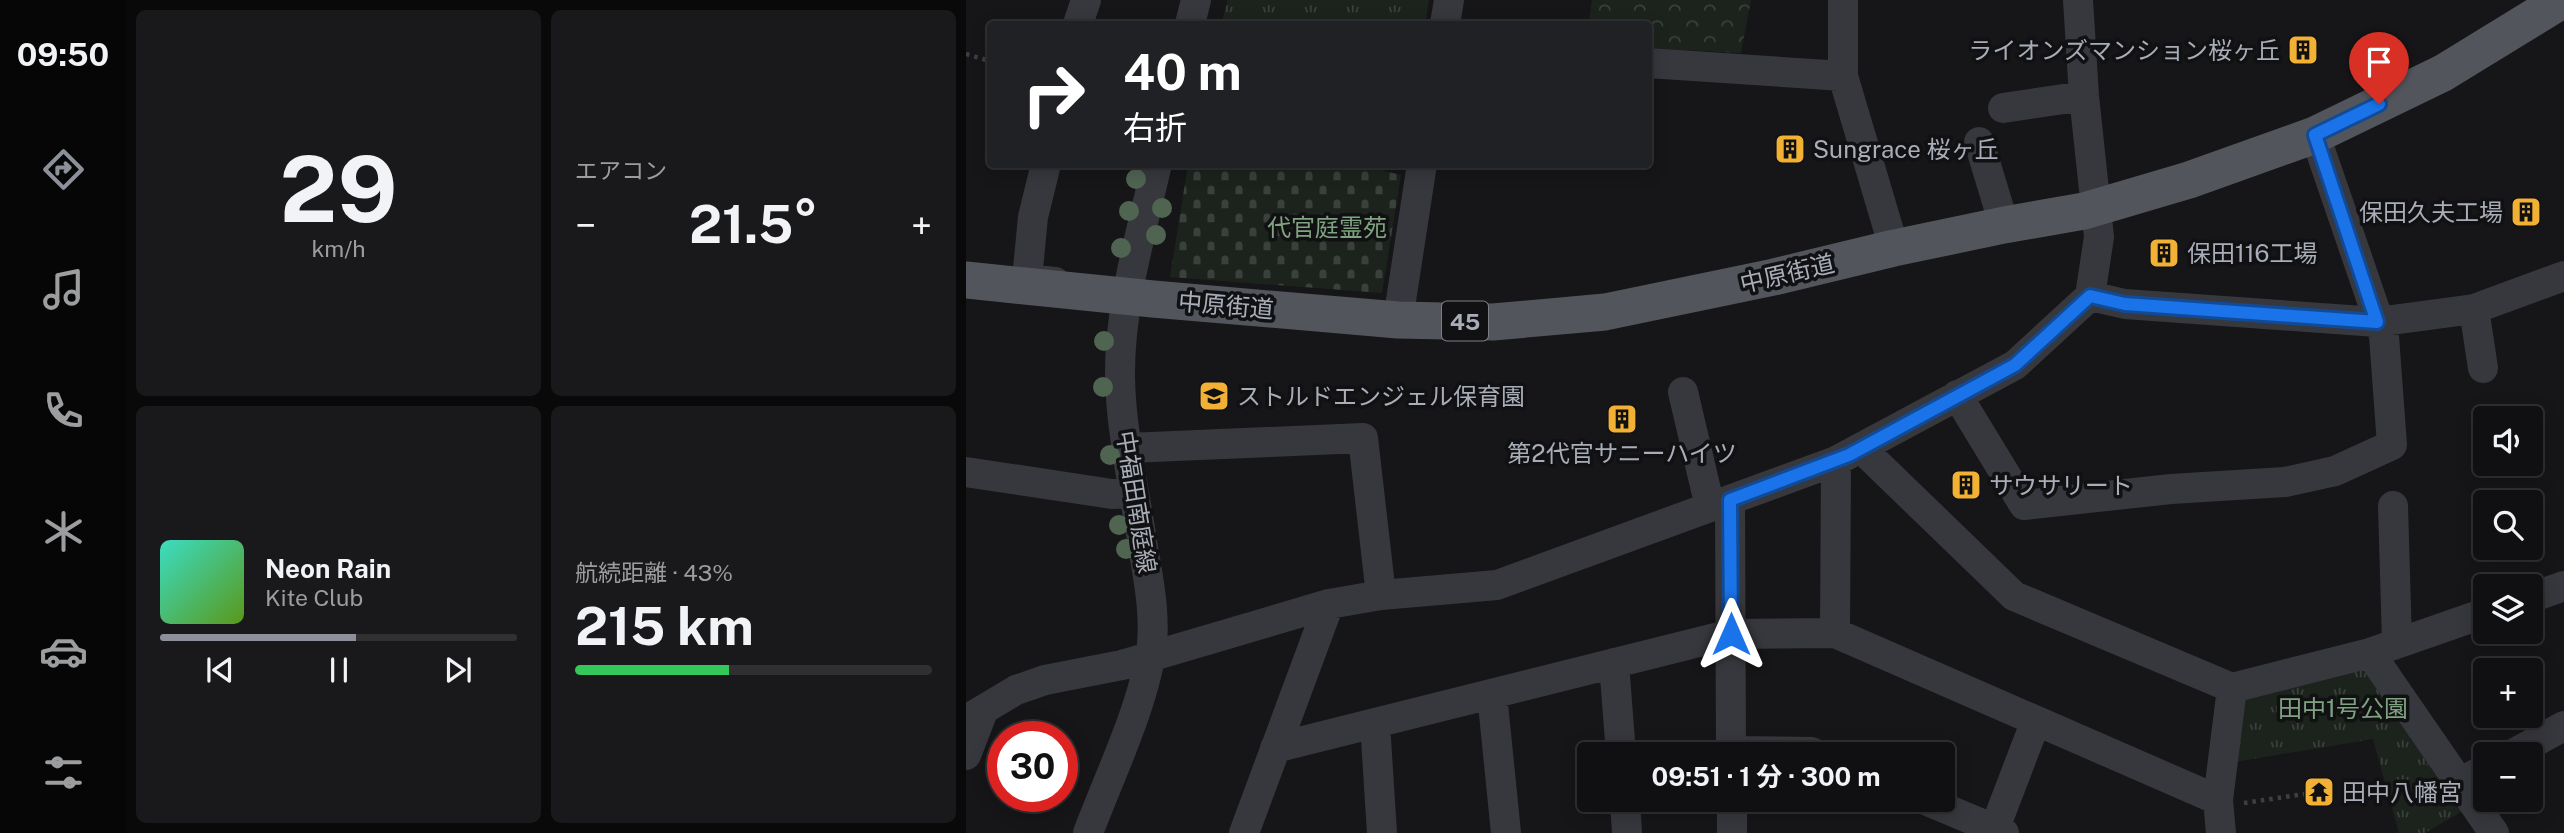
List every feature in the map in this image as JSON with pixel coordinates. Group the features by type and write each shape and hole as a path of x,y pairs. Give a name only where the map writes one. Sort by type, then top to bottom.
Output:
{"main road":[{"name":"中原街道","path":"966,280 1025,283 1398,320 1493,322 1605,312 1774,277 1894,248 2084,211 2124,200 2315,135 2443,73 2562,0"}],"street":[{"path":"1079,21 1086,0"},
{"path":"1191,21 1196,0"},
{"path":"1446,21 1449,0"},
{"path":"1843,0 1843,76 1894,248"},
{"path":"966,755 974,716 1016,690 1045,680 1150,657 1329,604 1381,595 1497,584 1849,455 2015,365 2090,296 2099,237 2084,96 2078,0"},
{"path":"1652,63 1843,76"},
{"path":"2003,108 2084,96"},
{"path":"1957,395 2024,505 2171,489 2286,482 2335,471 2392,445 2384,336 2315,135"},
{"path":"1979,142 2004,225"},
{"path":"1025,283 1033,217 1045,168"},
{"name":"中福田南庭線","path":"1088,833 1137,704 1150,657 1152,630 1149,578 1120,380 1122,336 1140,294 1156,168"},
{"path":"1398,320 1421,168"},
{"path":"2090,296 2125,304 2377,322 2474,309 2564,275"},
{"path":"2474,309 2483,368"},
{"path":"1683,391 1720,504 1731,634 1731,742"},
{"path":"1128,447 1144,449 1363,438 1381,595"},
{"path":"1835,634 1849,455"},
{"path":"1849,455 2014,596 2232,688 2383,648 2473,617"},
{"path":"966,472 1112,494 1135,494"},
{"path":"2393,506 2383,648 2472,776 2494,833"},
{"path":"2543,593 2564,586"},
{"path":"1244,833 1329,604"},
{"path":"1275,748 1731,634 1835,634 2035,723 2219,813 2232,688"},
{"path":"1614,663 1620,742"},
{"path":"1492,694 1506,833"},
{"path":"1375,723 1382,833"},
{"path":"1952,812 1997,832 2035,723"},
{"path":"2535,742 2564,726"},
{"path":"1626,812 1628,833"},
{"path":"1731,812 1732,833"}],"path":[{"path":"966,54 987,60"},
{"path":"2219,813 2312,793"}],"green space":[{"path":"1228,0 1429,0 1426,21 1222,21"},
{"path":"1592,0 1751,0 1741,53 1652,48 1652,21 1589,21"},
{"name":"代官庭霊苑","path":"1188,168 1372,168 1401,175 1382,293 1170,277"},
{"name":"田中1号公園","path":"2361,666 2461,812 2425,833 2399,833 2373,739 2234,762 2242,696"}],"place":[{"name":"ライオンズマンション桜ヶ丘","path":"2303,50"},
{"name":"Sungrace 桜ヶ丘","path":"1790,149"},
{"name":"保田久夫工場","path":"2526,212"},
{"name":"保田116工場","path":"2164,253"},
{"name":"ストルドエンジェル保育園","path":"1214,396"},
{"name":"第2代官サニーハイツ","path":"1622,419"},
{"name":"サウサリート","path":"1966,485"},
{"name":"田中八幡宮","path":"2319,792"}],"route":[{"path":"1731,634 1730,500 1849,455 2015,365 2090,296 2125,304 2377,322 2315,135 2379,104"}]}
